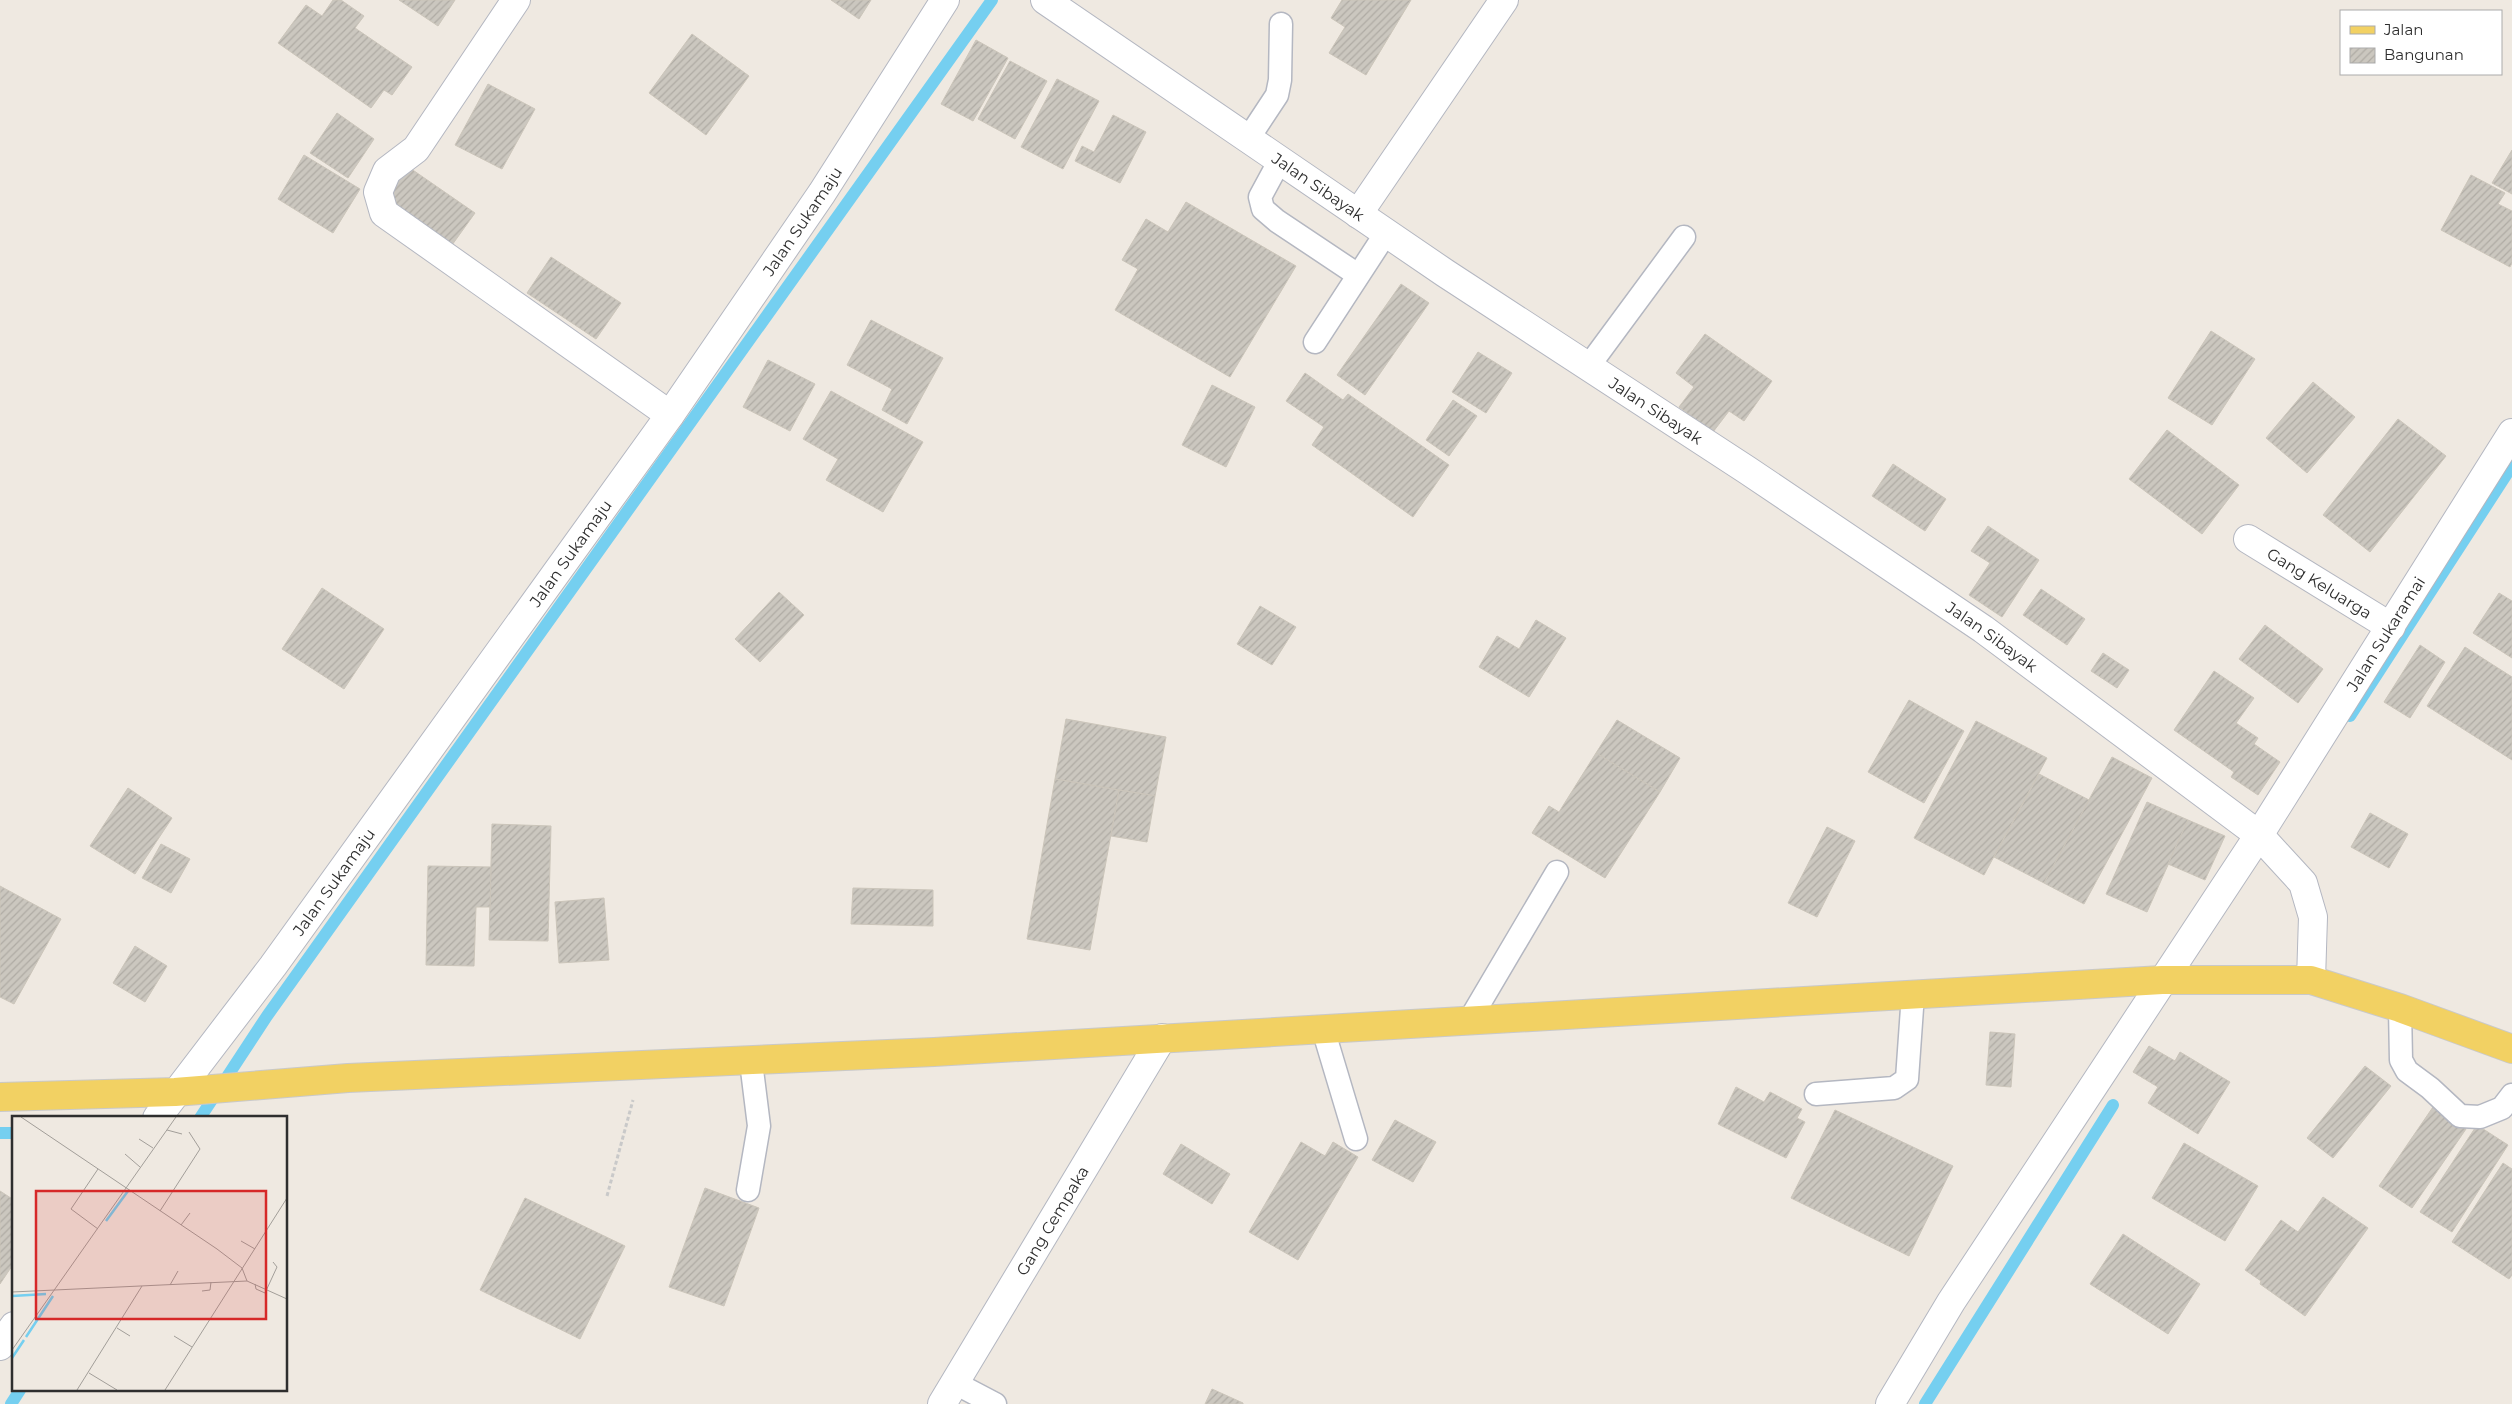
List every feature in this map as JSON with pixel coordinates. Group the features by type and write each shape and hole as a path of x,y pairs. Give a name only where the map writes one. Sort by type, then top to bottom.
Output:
{"main road":[{"path":"0,1097 183,1092 348,1078 643,1064 752,1062 2162,980 2311,980 2400,1008 2512,1049"}],"street":[{"path":"516,0 416,149 387,171 378,192 384,213 670,415"},
{"name":"Jalan Sukamaju","path":"159,1116 183,1092 670,415 822,193 945,0"},
{"name":"Jalan Sibayak","path":"1045,0 1386,233 1748,470 1983,630 2259,835 2302,883 2313,917 2311,980"},
{"path":"1358,214 1504,0"},
{"name":"Jalan Sukaramai","path":"2259,835 2512,433"},
{"name":"Gang Keluarga","path":"2248,539 2391,627"},
{"path":"1890,1404 1951,1302 2259,835"},
{"name":"Gang Cempaka","path":"949,1394 1162,1038"},
{"path":"0,1346 12,1329"}],"lane":[{"path":"1248,139 1277,95 1280,80 1281,24"},
{"path":"1280,160 1260,197 1263,209 1277,221 1358,275"},
{"path":"1314,342 1386,233"},
{"path":"1588,367 1684,237"},
{"path":"1469,1021 1557,872"},
{"path":"1816,1094 1894,1088 1906,1079 1913,994"},
{"path":"2400,1008 2401,1060 2406,1071 2430,1088 2460,1116 2480,1117 2502,1108 2512,1095"},
{"path":"1323,1029 1356,1139"},
{"path":"748,1190 759,1126 752,1062"},
{"path":"949,1394 995,1404"}],"path":[{"path":"607,1196 643,1064"}],"building":[{"path":"333,0 341,0 364,16 355,28 412,67 392,95 384,90 371,108 278,43 306,5 322,16"},
{"path":"399,0 455,0 438,26"},
{"path":"831,0 871,0 859,19"},
{"path":"1342,0 1411,0 1366,75 1329,53 1345,27 1331,18"},
{"path":"692,34 749,76 706,135 649,93"},
{"path":"976,40 1008,58 973,121 941,104"},
{"path":"1010,61 1047,81 1015,139 978,119"},
{"path":"1057,79 1099,101 1063,169 1021,147"},
{"path":"488,84 535,109 502,169 455,145"},
{"path":"337,113 374,139 348,178 310,153"},
{"path":"1113,115 1146,132 1120,183 1075,161 1082,146 1094,152"},
{"path":"2512,150 2512,194 2492,183"},
{"path":"304,155 360,189 333,233 278,199"},
{"path":"407,166 475,213 452,245 384,199"},
{"path":"2471,175 2505,193 2498,204 2512,211 2512,263 2510,267 2441,230"},
{"path":"1186,202 1296,266 1230,377 1115,310 1138,269 1122,260 1146,219 1168,232"},
{"path":"551,257 621,303 596,339 527,293"},
{"path":"1401,284 1429,303 1365,395 1337,375"},
{"path":"871,320 943,358 907,424 882,410 892,389 847,365"},
{"path":"2211,331 2255,359 2212,425 2168,398"},
{"path":"1705,334 1772,381 1744,421 1729,411 1713,432 1679,407 1694,387 1676,373"},
{"path":"1478,352 1512,373 1486,413 1452,392"},
{"path":"768,360 815,384 790,431 743,407"},
{"path":"1305,373 1343,400 1348,394 1449,465 1413,517 1312,445 1324,427 1286,401"},
{"path":"2313,382 2355,417 2307,473 2266,438"},
{"path":"1212,385 1255,407 1226,467 1182,445"},
{"path":"831,391 923,442 883,512 826,480 838,459 803,439"},
{"path":"1453,400 1477,416 1449,456 1426,440"},
{"path":"2398,419 2446,456 2370,552 2323,515"},
{"path":"2167,430 2239,485 2202,534 2129,479"},
{"path":"1893,464 1946,499 1925,531 1872,496"},
{"path":"1988,526 2039,560 2002,617 1969,595 1990,563 1971,551"},
{"path":"322,588 384,629 344,689 282,649"},
{"path":"2041,589 2085,619 2067,645 2023,615"},
{"path":"779,592 804,615 760,662 735,639"},
{"path":"2499,593 2512,601 2512,658 2473,633"},
{"path":"1260,606 1296,627 1272,665 1237,644"},
{"path":"1536,620 1566,638 1529,697 1479,667 1497,636 1519,649"},
{"path":"2265,625 2323,669 2298,703 2239,659"},
{"path":"2420,645 2445,662 2410,718 2384,702"},
{"path":"2465,647 2512,677 2512,760 2427,706"},
{"path":"2103,653 2129,670 2117,688 2091,671"},
{"path":"2214,671 2254,698 2236,723 2258,738 2254,744 2280,762 2258,795 2231,777 2234,772 2174,730"},
{"path":"1909,700 1964,731 1924,803 1868,772"},
{"path":"1066,719 1166,737 1155,796 1055,779"},
{"path":"1617,720 1680,758 1660,792 1596,753"},
{"path":"1976,721 2047,758 1984,875 1914,838"},
{"path":"1596,753 1660,792 1605,878 1532,833 1549,806 1559,812"},
{"path":"2112,757 2152,778 2084,904 2044,883"},
{"path":"2039,774 2089,800 2044,883 1994,857"},
{"path":"1055,779 1119,790 1090,950 1027,939"},
{"path":"128,788 172,818 135,874 90,846"},
{"path":"1119,790 1155,796 1147,842 1111,836"},
{"path":"2147,802 2188,820 2147,912 2106,894"},
{"path":"2370,813 2408,834 2389,868 2351,847"},
{"path":"2188,820 2225,836 2205,880 2168,864"},
{"path":"492,824 551,826 548,941 489,940"},
{"path":"1827,827 1855,841 1817,917 1788,903"},
{"path":"161,844 190,859 171,893 142,878"},
{"path":"428,866 491,867 490,907 476,907 474,966 426,965"},
{"path":"0,886 61,919 14,1004 0,997"},
{"path":"853,888 933,890 933,926 851,924"},
{"path":"604,898 609,960 559,963 555,902"},
{"path":"135,946 167,966 145,1002 113,983"},
{"path":"1990,1032 2015,1034 2011,1087 1986,1085"},
{"path":"2149,1046 2175,1061 2180,1052 2230,1082 2198,1134 2148,1103 2158,1087 2133,1072"},
{"path":"2365,1066 2391,1086 2333,1158 2307,1138"},
{"path":"1736,1087 1764,1102 1770,1092 1802,1109 1797,1118 1805,1122 1786,1158 1718,1124"},
{"path":"2433,1107 2466,1129 2412,1208 2379,1186"},
{"path":"1835,1110 1953,1166 1909,1256 1791,1198"},
{"path":"1395,1120 1436,1142 1413,1182 1372,1160"},
{"path":"2477,1125 2508,1145 2452,1232 2420,1212"},
{"path":"1301,1142 1325,1156 1333,1142 1358,1157 1298,1260 1249,1232"},
{"path":"2184,1143 2258,1186 2225,1241 2152,1198"},
{"path":"1181,1144 1230,1174 1212,1204 1163,1174"},
{"path":"2503,1163 2512,1169 2512,1275 2509,1279 2452,1242"},
{"path":"705,1188 759,1208 724,1306 669,1287"},
{"path":"0,1191 12,1199 12,1266 0,1284"},
{"path":"2323,1197 2368,1228 2305,1316 2260,1284 2261,1281 2245,1270 2281,1220 2298,1232"},
{"path":"525,1198 625,1246 580,1339 480,1290"},
{"path":"2123,1234 2200,1284 2168,1334 2090,1284"},
{"path":"1212,1389 1243,1403 1243,1404 1205,1404"}],"waterway":[{"path":"201,1116 267,1016 992,0"},
{"path":"2350,716 2512,466"},
{"path":"1925,1404 2113,1105"},
{"path":"0,1133 12,1133"},
{"path":"11,1404 19,1392"}]}
